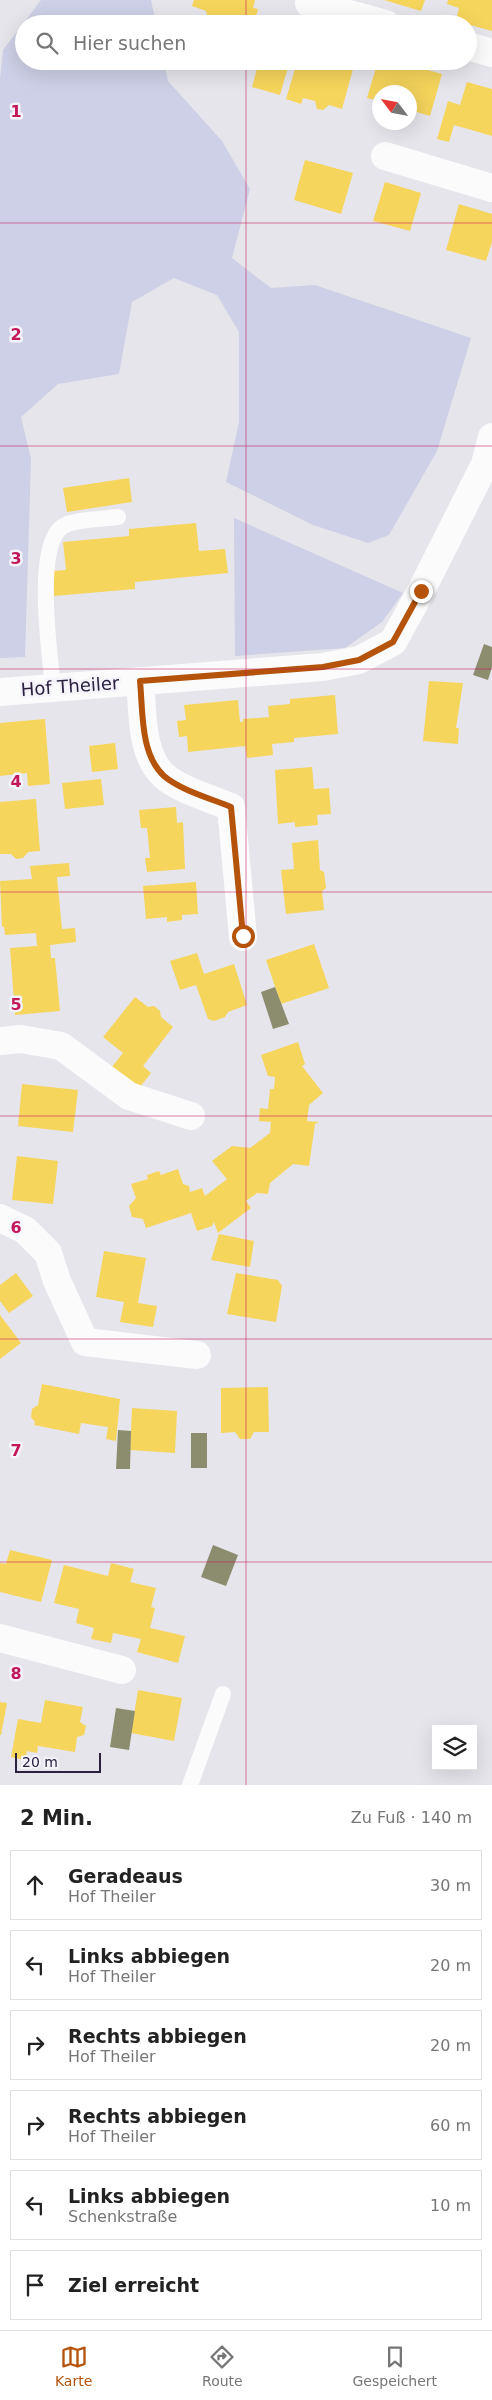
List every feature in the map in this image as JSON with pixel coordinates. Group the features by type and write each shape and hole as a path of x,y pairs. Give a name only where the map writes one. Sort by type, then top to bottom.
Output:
{"street":[{"path":"309,3 353,15"},
{"path":"477,49 492,53"},
{"path":"385,156 492,188"},
{"name":"Hof Theiler","path":"0,692 323,667 359,660 393,642 485,464 492,437"},
{"name":"Hof Theiler","path":"140,681 147,749 164,776 179,785 231,807 243,936"},
{"path":"0,1041 21,1039 61,1046 129,1096 191,1116"},
{"path":"0,1218 25,1230 48,1253 57,1281 85,1342 197,1355"},
{"path":"0,1638 122,1670"}],"lane":[{"path":"53,688 46,585 46,559 50,547 55,534 67,524 118,517"},
{"path":"190,1785 223,1694"}],"shaded area":[{"path":"41,0 151,0 154,15 30,15"},
{"path":"15,34 15,70 166,70 168,81 222,141 250,189 232,258 271,288 315,285 471,338 437,451 389,535 368,543 313,525 226,482 239,422 239,332 217,295 174,278 132,302 119,374 58,384 21,417 31,459 25,657 0,658 0,79 3,50"},
{"path":"234,518 403,593 382,622 345,648 235,656"}],"building: Wohnen":[{"path":"194,0 255,0 253,8 258,9 256,15 207,15 206,11 192,6"},
{"path":"384,0 425,0 421,11"},
{"path":"448,0 492,0 492,31 477,27 477,15 457,15 459,8 447,4"},
{"path":"257,70 287,70 280,95 252,87"},
{"path":"295,70 353,70 342,109 329,105 323,110 317,109 315,101 303,98 301,104 286,99"},
{"path":"375,70 428,70 442,74 430,116 417,112 417,85 372,85 372,99 367,98"},
{"path":"467,82 492,89 492,136 454,125 449,142 437,139 448,101 460,105"},
{"path":"305,160 353,173 341,214 294,200"},
{"path":"385,182 421,193 410,231 373,221"},
{"path":"459,204 492,214 492,242 486,261 446,250"},
{"path":"129,478 132,502 67,512 63,488"},
{"path":"196,523 199,551 225,549 228,573 135,582 135,589 54,596 52,571 66,570 63,542 129,536 129,529"},
{"path":"429,681 463,683 456,728 459,728 458,744 423,741"},
{"path":"335,695 338,734 294,738 294,742 272,744 273,755 247,758 245,746 188,752 187,736 179,737 177,721 186,720 184,705 238,700 240,722 243,722 243,719 269,717 268,706 290,704 290,699"},
{"path":"45,719 50,784 28,786 27,773 0,776 0,723"},
{"path":"115,743 118,769 92,772 89,746"},
{"path":"312,767 314,789 329,788 331,814 317,815 318,825 295,827 295,822 278,824 275,770"},
{"path":"101,779 104,805 65,809 62,783"},
{"path":"36,799 40,851 28,852 23,858 16,859 11,854 0,854 0,802"},
{"path":"176,807 177,823 183,822 185,869 147,872 145,858 150,858 147,828 141,828 139,810"},
{"path":"318,840 320,870 324,872 326,888 322,891 324,910 286,914 281,870 294,869 292,843"},
{"path":"69,863 70,876 57,877 62,929 75,928 76,942 50,945 51,958 55,958 60,1011 15,1015 10,948 37,946 36,933 5,935 4,927 2,927 0,881 32,879 30,866"},
{"path":"196,882 198,914 182,915 182,920 167,922 167,917 146,919 143,886"},
{"path":"314,944 329,988 281,1004 266,960"},
{"path":"197,953 204,974 234,964 247,1005 228,1012 225,1017 214,1021 208,1019 196,985 180,990 170,961"},
{"path":"135,997 148,1007 154,1006 160,1011 161,1017 173,1027 143,1066 151,1073 140,1087 111,1068 123,1053 103,1037"},
{"path":"298,1042 305,1064 302,1066 323,1093 309,1105 307,1121 319,1122 315,1124 309,1166 293,1164 270,1183 268,1194 257,1193 246,1201 251,1208 218,1233 214,1222 212,1226 197,1231 191,1213 146,1228 143,1219 132,1217 129,1206 136,1198 131,1184 148,1179 147,1175 159,1171 161,1175 178,1169 183,1184 189,1186 190,1192 202,1188 205,1196 227,1179 212,1161 232,1146 250,1148 270,1133 271,1122 259,1121 260,1108 268,1109 270,1089 274,1089 275,1077 268,1076 261,1055"},
{"path":"22,1084 78,1090 73,1132 18,1126"},
{"path":"17,1156 58,1161 53,1204 12,1200"},
{"path":"219,1234 254,1241 250,1267 211,1260"},
{"path":"104,1251 146,1258 138,1303 157,1306 153,1327 120,1322 124,1302 96,1297"},
{"path":"16,1273 33,1296 9,1313 0,1301 0,1285"},
{"path":"236,1273 278,1280 282,1286 276,1322 227,1314"},
{"path":"0,1315 21,1343 0,1359"},
{"path":"42,1384 120,1399 116,1441 106,1439 108,1427 81,1423 79,1434 34,1425 35,1422 31,1417 32,1409 38,1405"},
{"path":"268,1387 269,1432 254,1432 250,1439 240,1439 235,1432 221,1433 221,1388"},
{"path":"132,1408 177,1411 175,1453 130,1450"},
{"path":"10,1550 52,1560 41,1602 0,1592 0,1563 6,1564"},
{"path":"111,1563 134,1569 130,1582 156,1588 151,1607 155,1608 150,1628 185,1636 178,1663 137,1652 141,1639 113,1633 111,1643 91,1639 94,1628 76,1623 79,1609 54,1603 64,1565 108,1576"},
{"path":"138,1690 182,1698 174,1741 131,1733"},
{"path":"45,1700 83,1707 80,1722 86,1726 84,1735 77,1737 75,1752 38,1746 37,1753 27,1751 25,1760 11,1757 18,1719 41,1723"},
{"path":"0,1702 7,1703 1,1735 0,1735"}],"building: Industrie":[{"path":"484,644 492,647 492,667 488,680 473,675"},
{"path":"275,987 289,1024 273,1029 261,992"},
{"path":"118,1430 131,1431 130,1469 116,1469"},
{"path":"191,1433 207,1433 207,1468 191,1468"},
{"path":"213,1545 238,1555 226,1586 201,1577"},
{"path":"116,1708 135,1711 129,1750 110,1747"}],"route":[{"path":"243,936 231,807 179,785 164,776 147,749 140,681 323,667 359,660 393,642 421,591"}]}
